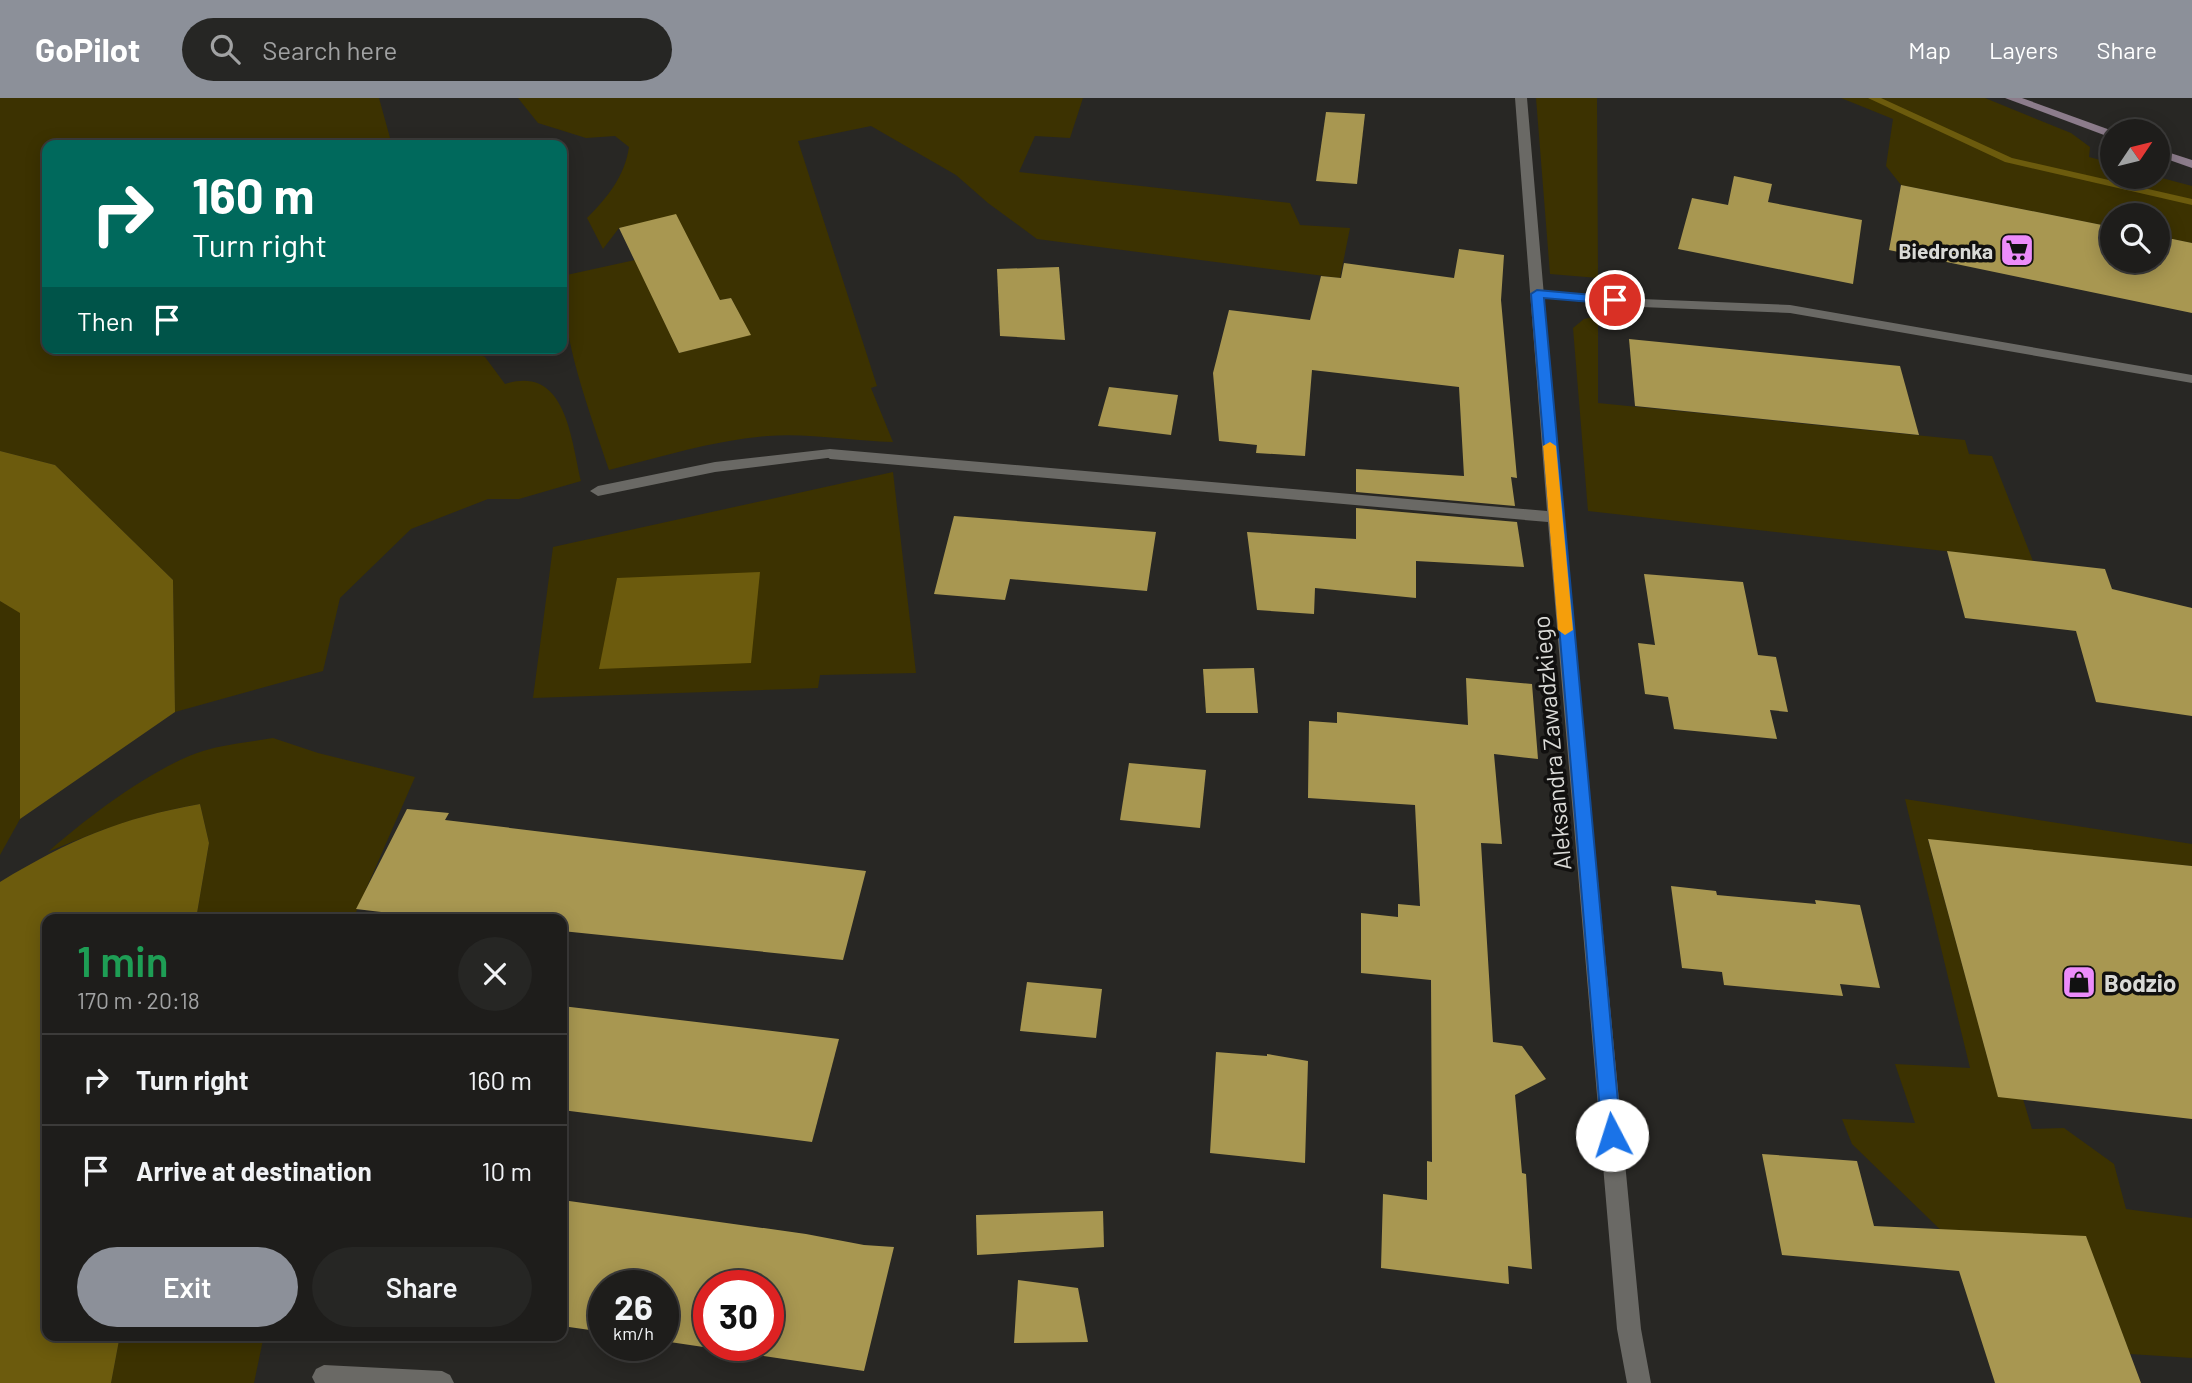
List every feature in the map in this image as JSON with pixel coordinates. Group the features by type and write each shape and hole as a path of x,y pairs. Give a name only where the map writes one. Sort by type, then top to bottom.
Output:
{"street":[{"name":"Aleksandra Zawadzkiego","path":"1521,98 1555,517 1629,1329 1639,1383"},
{"path":"2011,98 2100,131"},
{"path":"2170,156 2192,164"},
{"path":"1537,294 1641,303 1790,309 2192,379"},
{"path":"598,491 715,467 830,454 1555,517"},
{"path":"324,1377 442,1383"}],"shaded area":[{"path":"0,98 379,98 391,140 42,140 42,354 478,354 485,357 505,384 525,381 541,385 553,395 569,427 581,481 519,499 488,499 411,529 340,598 323,671 175,712 173,580 55,465 0,451"},
{"path":"518,98 1083,98 1070,138 1035,136 1019,172 1290,203 1300,225 1350,228 1340,278 1037,239 988,203 956,175 871,126 798,141 877,386 871,388 893,442 768,436 708,445 609,470 572,350 567,326 567,275 635,260 679,353 750,334 731,298 720,300 676,215 619,228 603,249 587,218 614,186 624,168 629,147 615,136 586,138 538,123"},
{"path":"1536,98 1597,98 1598,278 1550,274"},
{"path":"1841,98 1985,98 2071,133 2090,147 2089,157 2100,160 2100,189 2170,189 2170,180 2192,186 2192,243 2170,238 2170,203 2100,203 2100,225 1901,185 1886,166 1893,119"},
{"path":"1598,316 1598,403 1965,440 1969,454 1992,456 2033,561 1588,511 1573,328 1584,319"},
{"path":"0,451 55,465 173,580 175,712 20,819 20,613 0,601"},
{"path":"893,472 916,673 820,675 818,688 533,698 553,547"},
{"path":"760,572 751,663 599,669 617,578"},
{"path":"0,601 20,612 20,819 0,855"},
{"path":"273,738 318,753 415,777 355,914 197,914 209,843 200,804 122,823 48,852 101,809 164,768 203,751"},
{"path":"1905,799 2192,844 2192,866 1928,840 1998,1096 2023,1099 2032,1129 2064,1128 2114,1164 2126,1209 2192,1218 2192,1358 2130,1354 2086,1237 1953,1242 1852,1144 1842,1119 1915,1123 1895,1064 1970,1068"},
{"path":"200,804 209,843 197,914 42,914 42,1341 119,1341 111,1383 0,1383 0,882 49,854 96,832"},
{"path":"119,1341 263,1341 254,1383 111,1383"}],"building":[{"path":"1326,112 1365,114 1357,184 1316,181"},
{"path":"1734,176 1772,184 1768,202 1862,220 1853,284 1678,249 1692,198 1728,205"},
{"name":"Biedronka","path":"1901,185 2100,225 2100,273 2170,273 2170,238 2192,243 2192,313 1889,250"},
{"path":"676,214 720,300 731,298 751,335 679,353 619,228"},
{"path":"1459,249 1504,255 1501,300 1517,478 1511,477 1515,506 1356,492 1356,469 1464,476 1459,387 1312,370 1305,456 1256,453 1257,445 1219,441 1213,373 1229,310 1310,320 1321,276 1341,278 1344,263 1454,278"},
{"path":"1059,267 1065,340 1000,336 997,269"},
{"path":"1629,339 1900,366 1919,435 1635,406"},
{"path":"1109,387 1178,395 1171,435 1098,426"},
{"path":"1356,508 1517,522 1524,567 1416,561 1416,598 1315,588 1314,614 1257,610 1247,532 1356,539"},
{"path":"954,516 1156,532 1147,591 1010,579 1005,600 934,594"},
{"path":"1947,551 2105,569 2112,589 2192,608 2192,716 2096,702 2076,631 1965,618"},
{"path":"1644,574 1743,582 1758,655 1776,657 1788,712 1770,710 1777,739 1674,729 1668,697 1645,694 1638,643 1655,645"},
{"path":"1254,668 1258,713 1206,713 1203,669"},
{"path":"1466,678 1532,684 1538,759 1494,754 1502,844 1481,843 1493,1042 1522,1046 1546,1079 1515,1095 1522,1173 1526,1174 1532,1269 1508,1266 1509,1284 1381,1268 1383,1194 1427,1200 1427,1161 1432,1162 1431,980 1361,973 1361,913 1398,917 1398,904 1420,906 1415,805 1308,798 1309,721 1337,723 1337,712 1468,725"},
{"path":"1129,763 1206,770 1200,828 1120,820"},
{"path":"407,809 449,813 445,820 866,871 843,960 567,932 567,914 398,914 356,909"},
{"name":"Bodzio","path":"1928,839 2192,866 2192,1119 1998,1097"},
{"path":"1671,886 1716,891 1717,895 1860,905 1880,988 1840,984 1843,996 1724,985 1722,972 1682,968"},
{"path":"1027,982 1102,989 1096,1038 1020,1031"},
{"path":"567,1007 839,1039 812,1142 567,1111"},
{"path":"1216,1052 1267,1054 1308,1061 1305,1163 1210,1153"},
{"path":"1762,1154 1857,1161 1874,1226 2086,1236 2141,1383 1995,1383 1959,1271 1782,1255"},
{"path":"567,1201 806,1234 864,1245 894,1247 864,1371 784,1359 784,1270 693,1270 693,1345 679,1343 679,1270 588,1270 588,1330 567,1327"},
{"path":"1103,1211 1104,1247 977,1255 976,1215"},
{"path":"1018,1280 1078,1288 1088,1342 1014,1343"}],"waterway":[{"path":"1873,98 2009,160 2192,202"}],"slow traffic":[{"path":"1550,446 1565,630"}],"place":[{"name":"Biedronka","path":"2017,250"},
{"name":"Bodzio","path":"2079,982"}],"route":[{"path":"1612,1135 1537,294 1615,300"}]}
